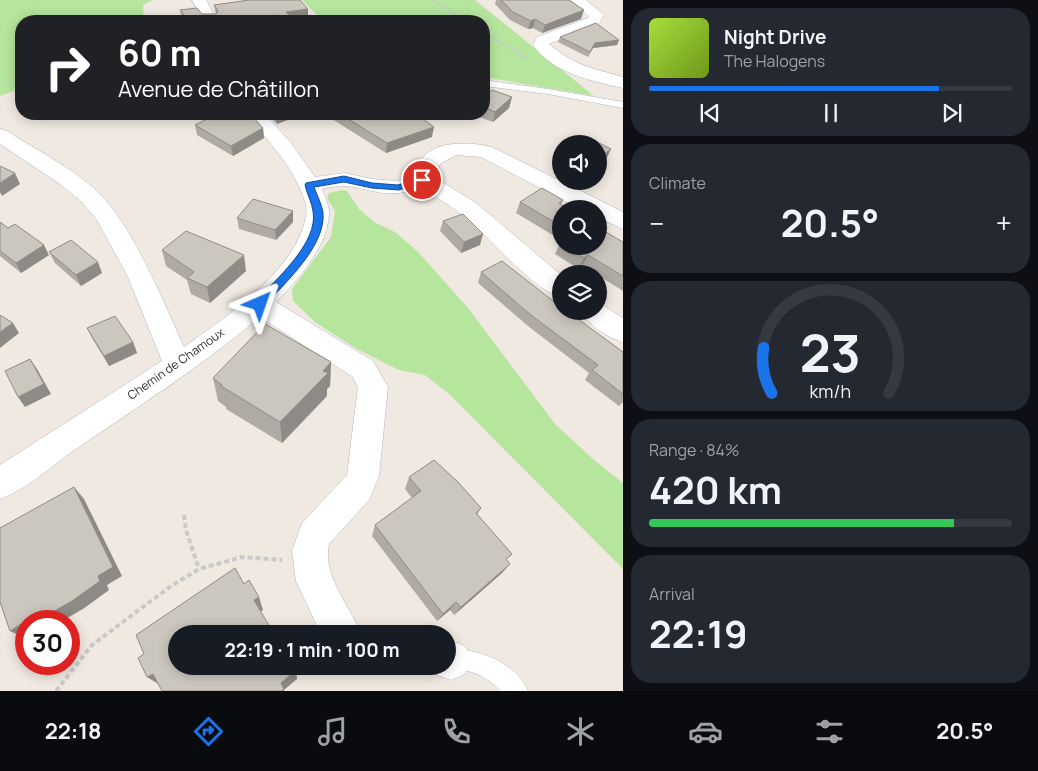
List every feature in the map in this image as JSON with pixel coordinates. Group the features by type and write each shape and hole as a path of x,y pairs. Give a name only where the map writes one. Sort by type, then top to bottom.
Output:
{"street":[{"path":"200,0 207,15"},
{"path":"577,0 597,15 594,21 543,40 540,45 570,67 623,83"},
{"name":"Chemin de Chamoux","path":"0,484 178,365 260,304 294,266 311,243 317,228 318,212 309,185 291,155 260,120"},
{"path":"0,135 67,179 90,197 107,217 140,277 178,365"},
{"path":"309,185 344,179 372,186 399,188 422,180 432,160 452,149 485,151 580,200"},
{"path":"422,180 468,208 552,281"},
{"path":"607,214 623,222"},
{"path":"260,304 363,370 373,387 363,476 357,489 314,535 310,551 314,581 337,625"},
{"path":"606,320 623,332"}],"lane":[{"path":"490,84 538,89 601,104 623,105"},
{"path":"456,660 466,660 497,672 517,691"}],"path":[{"path":"434,0 458,15"},
{"path":"184,515 186,530 199,569"},
{"path":"56,691 92,646 171,586 199,569 242,557 311,561"}],"green space":[{"path":"0,0 153,0 143,5 144,15 15,15 15,90 0,96"},
{"path":"302,0 475,0 594,96 490,78 490,15 317,15"},
{"path":"342,190 347,191 359,209 374,222 395,232 419,253 468,308 556,425 623,483 623,569 449,394 425,375 399,370 357,349 315,322 293,301 292,289 331,237 335,211 327,198 329,193"}],"building":[{"path":"249,0 300,0 308,9 286,12 289,15 184,15 180,10 197,8 202,14 216,14 218,11 214,5"},
{"path":"501,0 569,0 584,10 545,25 535,19 531,21 513,12"},
{"path":"596,23 619,40 595,43 590,52 560,37"},
{"path":"492,90 512,97 495,112 490,110 490,92"},
{"path":"205,120 256,120 263,128 231,146 195,125"},
{"path":"350,120 424,120 434,127 387,143"},
{"path":"0,166 15,173 0,183"},
{"path":"542,188 563,200 552,200 552,221 520,202"},
{"path":"253,199 293,211 275,230 237,218"},
{"path":"463,214 483,234 464,242 443,221"},
{"path":"0,222 8,228 15,224 44,245 16,263 0,251"},
{"path":"186,231 244,255 207,287 187,278 194,272 162,250"},
{"path":"607,233 623,242 623,276 588,255 607,255"},
{"path":"71,240 98,262 76,275 49,252"},
{"path":"502,261 552,300 552,320 579,320 623,352 623,394 592,370 598,365 532,316 481,272"},
{"path":"0,315 13,323 0,332"},
{"path":"115,316 133,342 104,356 87,328"},
{"path":"265,324 331,362 323,371 328,373 280,422 221,386 213,378"},
{"path":"30,359 44,384 18,397 5,371"},
{"path":"434,460 458,482 481,508 476,513 512,554 506,559 510,564 461,607 456,602 443,614 375,525 421,491 409,477"},
{"path":"74,487 113,567 98,576 100,581 56,610 15,610 15,628 10,631 0,602 0,528"},
{"path":"235,568 244,584 249,580 259,597 254,600 269,625 168,625 168,675 290,675 281,683 284,689 281,691 162,691 153,674 147,677 138,658 144,654 136,635"}],"route":[{"path":"260,304 294,266 311,243 317,228 318,212 316,200 309,185 344,179 372,186 399,188 422,180"}]}
